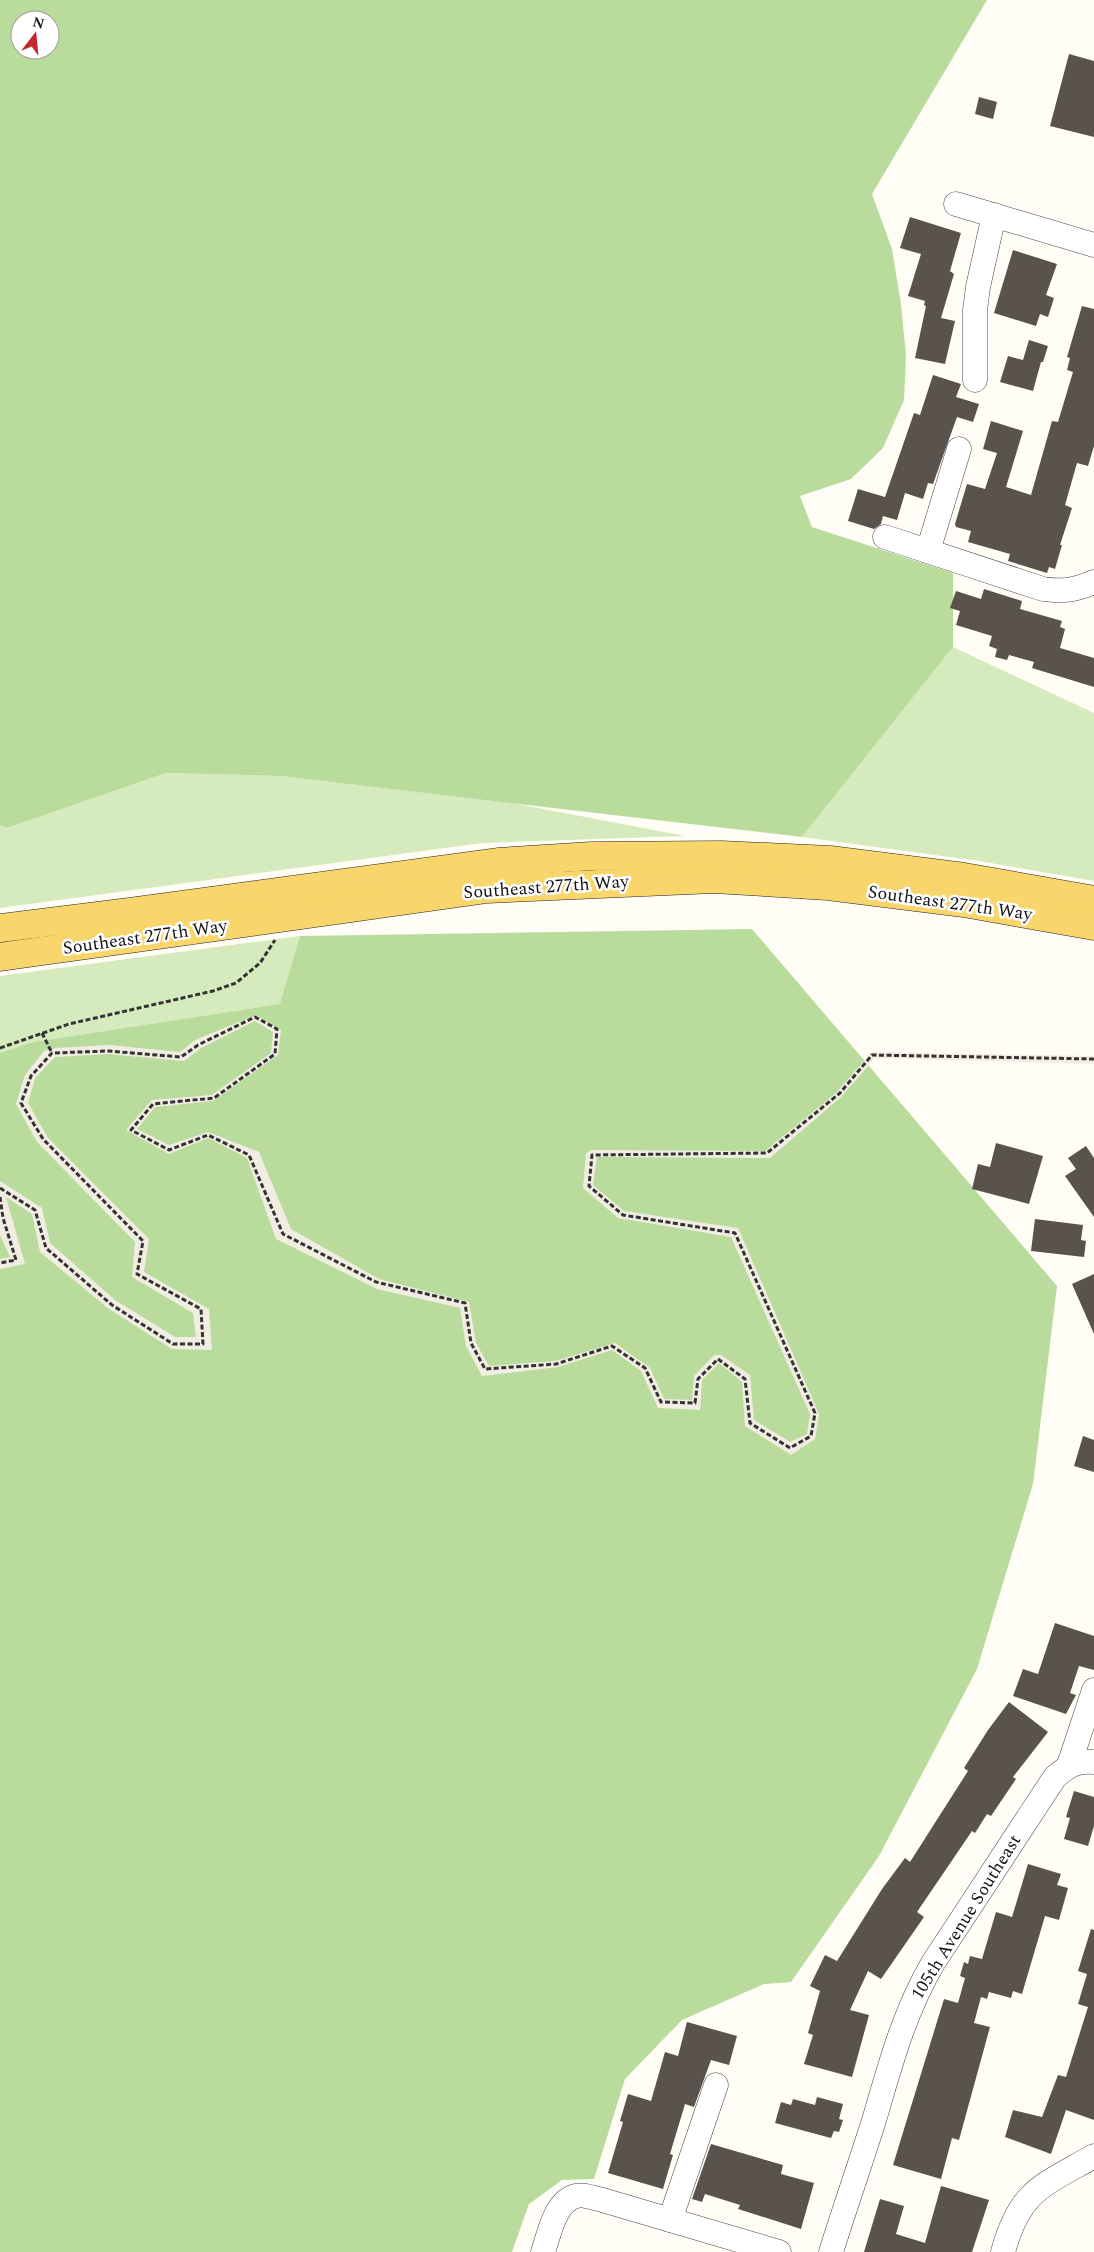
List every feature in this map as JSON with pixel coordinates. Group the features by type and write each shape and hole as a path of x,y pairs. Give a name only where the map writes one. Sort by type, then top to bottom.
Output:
{"main road":[{"name":"Southeast 277th Way","path":"0,928 488,864 592,856 721,855 830,860 964,877 1094,900"},
{"name":"Southeast 277th Way","path":"0,958 487,889 714,879 828,886 974,905 1094,926"}],"street":[{"path":"956,204 1094,245"},
{"path":"975,380 975,310 978,287 994,215"},
{"path":"928,551 959,449"},
{"path":"885,537 1043,588 1061,592 1076,590 1094,582"},
{"path":"1069,1765 1094,1690"},
{"path":"1069,1765 1085,1761 1094,1762"},
{"name":"105th Avenue Southeast","path":"831,2252 894,2051 918,1990 933,1963 1055,1777 1069,1765"},
{"path":"670,2220 716,2084"},
{"path":"1002,2252 1010,2227 1029,2197 1038,2188 1094,2156"},
{"path":"543,2252 558,2211 567,2200 577,2195 599,2199 779,2252"}],"path":[{"path":"0,1048 69,1024 213,991 236,983 260,963 290,916"},
{"path":"0,1188 35,1210 46,1248 112,1305 173,1344 204,1344 201,1309 138,1274 143,1241 43,1139 21,1103 31,1076 52,1053 108,1050 181,1057 198,1045 255,1017 277,1030 275,1054 214,1098 153,1104 131,1130 169,1150 208,1135 249,1155 282,1234 376,1282 465,1303 471,1343 485,1369 556,1364 612,1346 645,1368 661,1402 695,1404 698,1379 718,1359 745,1379 750,1423 790,1448 811,1436 815,1413 734,1233 623,1215 589,1186 592,1154 766,1153 840,1093 872,1055 1094,1059"},
{"path":"42,1033 52,1053"},
{"path":"0,1196 3,1218 16,1260 0,1263"}],"green space":[{"path":"0,0 987,0 872,194 892,249 901,304 906,356 904,400 883,448 851,479 800,496 812,527 953,573 953,647 802,837 280,776 166,773 7,828 0,825"},
{"path":"953,647 1094,713 1094,881 979,861 802,837"},
{"path":"166,773 280,776 512,803 685,836 482,843 0,908 0,825 7,828"},
{"path":"752,929 1057,1286 1033,1484 977,1669 879,1856 791,1982 764,1984 682,2020 625,2079 594,2179 562,2180 529,2204 512,2252 0,2252 0,1053 33,1042 280,1004 300,936"},
{"path":"300,936 281,1004 33,1042 0,1053 0,976"}],"shaded area":[{"path":"256,1015 281,1030 278,1055 213,1101 155,1107 137,1129 169,1145 208,1132 259,1152 291,1229 379,1279 469,1302 476,1343 489,1366 555,1361 615,1343 650,1368 664,1399 692,1400 694,1376 714,1355 721,1355 750,1375 754,1420 790,1442 807,1434 810,1414 731,1237 618,1218 583,1188 586,1153 592,1150 765,1151 836,1093 872,1052 1094,1056 1094,1064 875,1058 841,1097 770,1158 597,1157 593,1185 624,1211 738,1228 819,1414 815,1439 791,1455 745,1426 742,1382 719,1363 702,1380 700,1410 658,1408 641,1371 612,1350 558,1367 482,1376 466,1346 460,1308 377,1289 276,1239 247,1158 208,1138 169,1154 126,1130 152,1100 212,1095 271,1053 273,1032 255,1021 201,1048 184,1061 108,1054 55,1057 35,1078 28,1103 48,1138 149,1239 144,1272 209,1309 212,1350 172,1349 109,1309 40,1252 32,1214 6,1197 25,1264 0,1269 0,1259 10,1257 0,1235 0,1181 42,1208 50,1243 115,1300 175,1337 196,1337 193,1313 132,1277 135,1242 37,1142 16,1104 25,1075 44,1051 56,1048 109,1045 180,1052 195,1040"}],"building":[{"path":"1069,54 1094,61 1094,137 1050,126"},
{"path":"979,97 997,102 993,119 975,114"},
{"path":"910,217 961,233 950,271 954,274 941,318 955,321 945,364 915,358 926,306 924,305 925,301 908,296 921,254 900,248"},
{"path":"1013,250 1057,264 1046,295 1054,298 1048,317 1040,314 1036,326 994,313"},
{"path":"1082,306 1094,309 1094,446 1088,466 1077,463 1065,505 1072,508 1060,545 1062,545 1055,569 1049,567 1047,573 1008,561 1010,554 968,542 971,531 956,527 955,524 967,484 985,489 997,453 983,449 991,421 1023,431 1006,487 1031,495 1052,421 1058,422 1073,372 1067,370 1070,358 1067,357"},
{"path":"1029,340 1048,346 1043,362 1041,362 1033,391 1000,382 1008,356 1023,360"},
{"path":"933,375 961,384 956,397 979,404 973,422 957,417 933,484 928,483 923,499 905,493 897,520 883,516 881,524 874,529 848,521 858,489 885,497 914,413 920,415"},
{"path":"984,589 1022,601 1020,609 1062,621 1060,627 1065,629 1060,648 1094,658 1094,687 1032,668 1034,662 1009,655 1007,660 995,657 997,649 989,646 992,636 956,625 960,611 950,608 956,591 981,599"},
{"path":"996,1143 1043,1156 1029,1204 972,1189 978,1164 990,1167"},
{"path":"1086,1146 1094,1158 1094,1217 1065,1176 1076,1169 1068,1158"},
{"path":"1035,1219 1083,1225 1081,1240 1086,1241 1084,1257 1031,1251"},
{"path":"1094,1274 1094,1334 1072,1284"},
{"path":"1083,1436 1094,1440 1094,1472 1074,1466"},
{"path":"1055,1623 1094,1636 1094,1670 1079,1666 1070,1693 1076,1695 1066,1714 1013,1696 1023,1669 1038,1674"},
{"path":"1009,1702 1048,1732 1013,1777 1016,1779 991,1816 987,1814 975,1833 972,1831 917,1912 924,1917 881,1979 868,1971 850,2010 869,2015 852,2077 804,2064 813,2035 808,2033 820,1991 810,1986 825,1955 837,1961 882,1889 905,1858 910,1862 968,1771 964,1768 988,1730"},
{"path":"1074,1791 1094,1797 1094,1826 1088,1846 1064,1839 1070,1818 1066,1817"},
{"path":"1028,1864 1061,1874 1057,1885 1068,1888 1059,1920 1045,1916 1022,1994 1013,1991 1011,1998 989,1992 987,1999 981,1997 974,2023 990,2027 959,2140 952,2138 941,2179 893,2165 944,1999 958,2003 965,1978 960,1976 964,1962 968,1964 970,1956 982,1959 996,1912 1012,1917"},
{"path":"1091,1929 1094,1930 1094,2120 1066,2110 1051,2154 1005,2137 1013,2110 1042,2117 1058,2075 1066,2077 1088,2007 1078,2004 1087,1974 1078,1971"},
{"path":"687,2022 737,2036 729,2065 711,2060 694,2107 685,2104 670,2154 673,2155 663,2189 608,2173 623,2122 620,2121 628,2094 651,2101 665,2052 678,2056"},
{"path":"817,2097 843,2104 839,2119 843,2120 839,2132 834,2131 831,2138 775,2123 781,2102 791,2105 793,2099 815,2105"},
{"path":"711,2144 783,2165 781,2174 814,2183 801,2229 738,2209 740,2205 705,2194 702,2202 692,2199"},
{"path":"941,2186 989,2200 972,2252 864,2252 880,2199 904,2206 896,2234 925,2243"}]}
